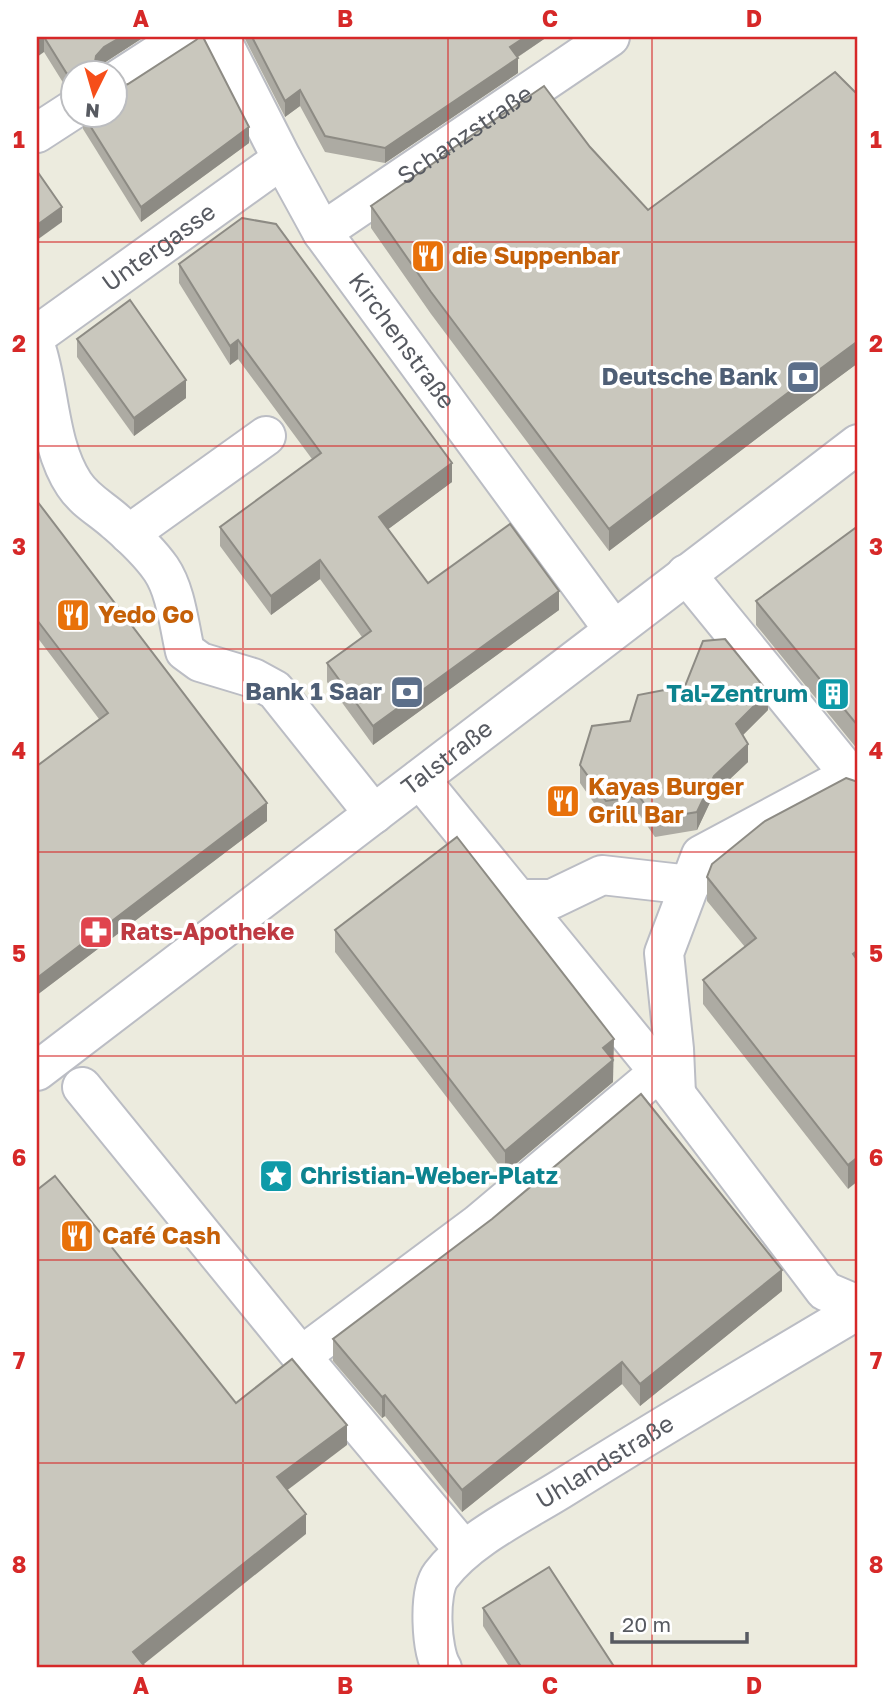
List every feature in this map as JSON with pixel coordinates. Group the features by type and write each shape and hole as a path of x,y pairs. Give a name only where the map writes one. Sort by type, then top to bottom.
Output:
{"street":[{"path":"130,72 184,37"},
{"name":"Kirchenstraße","path":"220,37 322,232 613,629"},
{"name":"Schanzstraße","path":"322,232 610,37"},
{"path":"37,132 60,118"},
{"name":"Untergasse","path":"37,335 282,159"},
{"path":"37,351 61,456 72,481 84,498 130,534 162,570 171,592 185,651 200,662 253,678 275,690 374,814"},
{"path":"130,534 266,436"},
{"name":"Talstraße","path":"37,1071 858,444"},
{"path":"301,1356 667,1083 674,1049 664,953 701,855 856,777 686,574"},
{"path":"420,779 667,1083 825,1291 858,1308"},
{"path":"517,899 552,899 602,875 690,885"},
{"path":"82,1087 301,1356 464,1549"},
{"name":"Uhlandstraße","path":"442,1668 437,1661 432,1614 438,1578 464,1549 858,1308"}],"building":[{"path":"44,37 121,37 104,47 95,60 60,60 60,63"},
{"path":"203,37 249,127 141,207 93,130 130,130 130,83"},
{"path":"252,37 525,37 510,47 518,58 385,148 325,136 300,90 285,101"},
{"path":"835,72 858,95 858,341 609,529 431,292 371,206 544,86 590,147 648,210"},
{"path":"37,171 62,207 37,225"},
{"path":"242,218 276,224 452,463 379,517 428,583 510,524 559,591 373,726 327,663 371,631 320,560 271,596 220,527 321,453 238,340 230,346 179,264"},
{"path":"130,300 186,380 134,418 77,339"},
{"path":"37,501 267,803 37,978 37,766 108,713 37,620"},
{"name":"Tal-Zentrum","path":"858,526 858,726 756,601"},
{"path":"725,639 768,692 736,724 748,744 714,776 697,812 655,819 639,796 606,801 580,765 592,726 630,721 638,695 685,686 703,641"},
{"path":"846,778 858,782 858,950 853,954 858,961 858,1157 848,1165 703,980 756,938 707,877 712,864 765,821"},
{"path":"457,837 614,1039 603,1048 613,1060 505,1151 335,930"},
{"path":"641,1094 782,1270 640,1384 622,1362 462,1490 385,1395 382,1397 333,1339 492,1219"},
{"path":"55,1176 236,1403 292,1359 347,1425 277,1477 306,1514 133,1652 146,1668 37,1668 37,1190"},
{"path":"549,1567 615,1668 522,1668 483,1608"}],"place":[{"name":"die Suppenbar","path":"428,256"},
{"name":"Deutsche Bank","path":"803,377"},
{"name":"Yedo Go","path":"73,615"},
{"name":"Bank 1 Saar","path":"407,692"},
{"name":"Tal-Zentrum","path":"833,694"},
{"name":"Kayas Burger Grill Bar","path":"563,801"},
{"name":"Rats-Apotheke","path":"96,932"},
{"name":"Christian-Weber-Platz","path":"276,1176"},
{"name":"Café Cash","path":"77,1236"}]}
